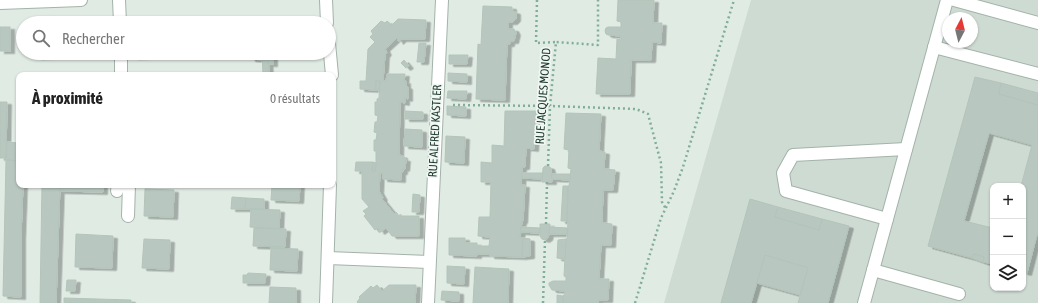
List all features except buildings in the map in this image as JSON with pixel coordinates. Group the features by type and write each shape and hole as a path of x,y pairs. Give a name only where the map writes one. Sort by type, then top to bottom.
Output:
{"street":[{"path":"0,3 81,0"},
{"path":"119,0 120,16"},
{"path":"326,0 327,16"},
{"name":"RUE ALFRED KASTLER","path":"428,303 442,0"},
{"path":"864,303 947,0"},
{"path":"954,0 1038,23"},
{"path":"934,47 1038,74"},
{"path":"121,60 122,72"},
{"path":"331,60 332,72"},
{"path":"887,219 786,191 783,172 793,155 906,149"},
{"path":"128,216 129,188"},
{"path":"326,303 330,188"},
{"path":"328,258 429,262"},
{"path":"873,270 959,294"}],"path":[{"path":"537,0 536,44 556,42"},
{"name":"RUE JACQUES MONOD","path":"548,166 550,106 556,42 598,45 598,0"},
{"path":"634,303 659,224 683,167 734,0"},
{"path":"436,105 636,108 648,114 661,163 662,202 666,209"},
{"path":"546,224 547,182"},
{"path":"543,303 545,240"}],"shaded area":[{"path":"751,0 1038,0 1038,303 664,303"}]}
